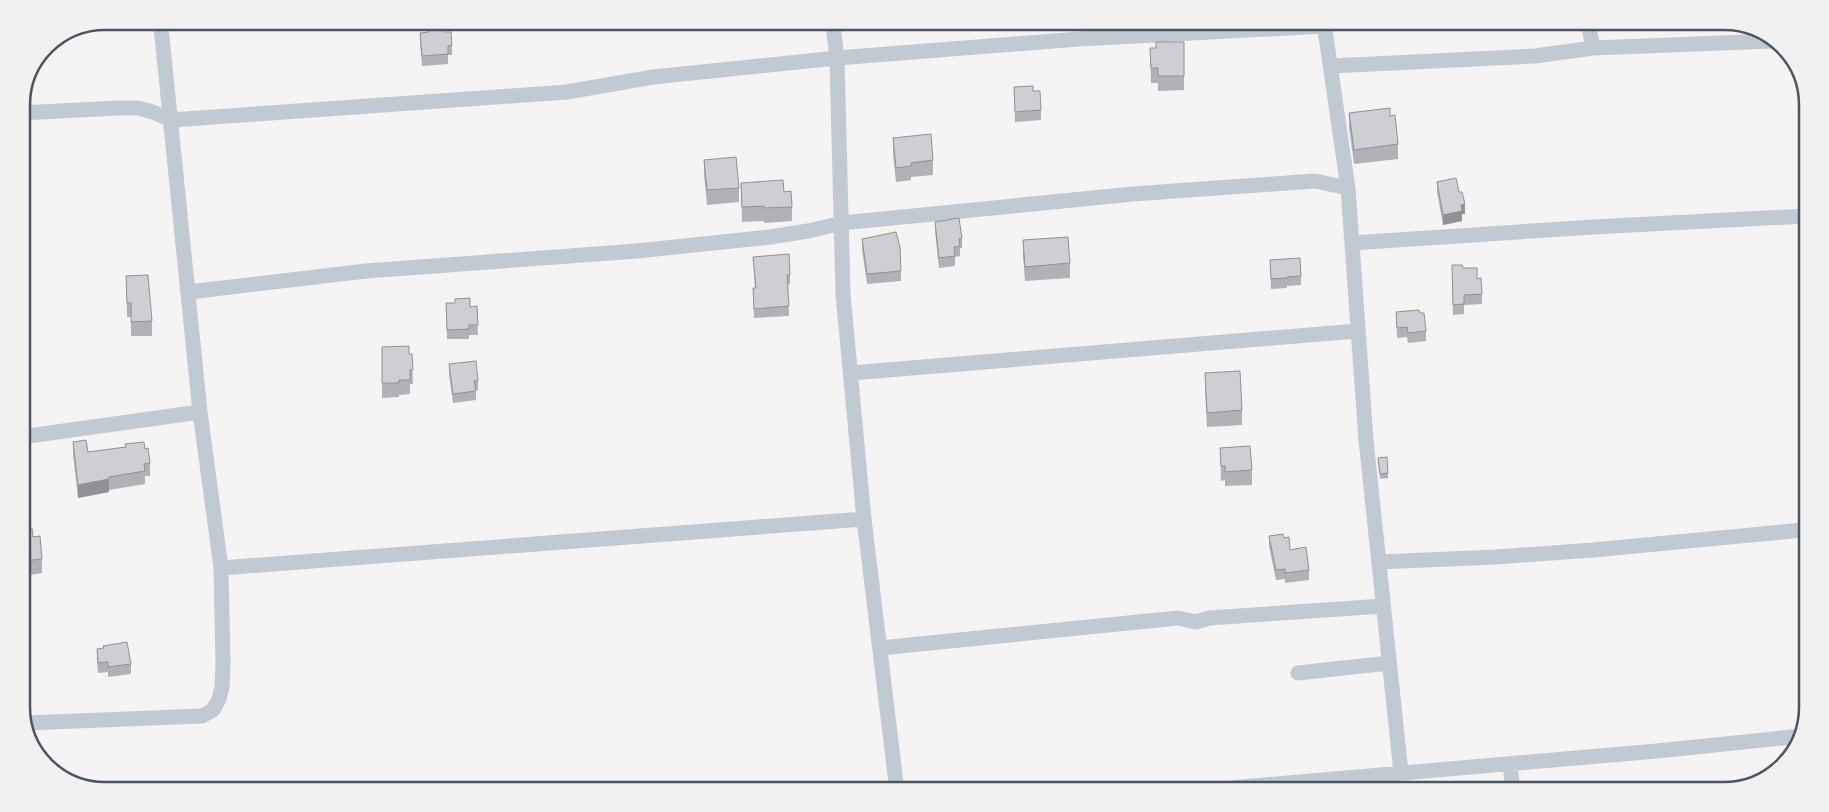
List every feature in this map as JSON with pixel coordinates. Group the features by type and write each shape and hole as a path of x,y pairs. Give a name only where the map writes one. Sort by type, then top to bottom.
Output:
{"street":[{"path":"32,723 202,716 213,710 222,688 221,568 200,412 161,30"},
{"path":"833,30 842,223 843,294 864,519 896,782"},
{"path":"30,113 138,108 171,120 567,92 654,77 836,58 1098,38 1237,30"},
{"path":"1325,30 1348,188 1366,440 1401,773"},
{"path":"1590,30 1593,48"},
{"path":"1330,66 1535,56 1593,48 1756,37"},
{"path":"189,292 366,271 666,248 770,237 842,223 1133,194 1315,181 1348,188"},
{"path":"1352,243 1593,227 1799,216"},
{"path":"851,374 1357,331"},
{"path":"30,436 200,412"},
{"path":"221,568 864,519"},
{"path":"1379,562 1594,550 1799,530"},
{"path":"880,648 1178,618 1196,622 1209,618 1383,606"},
{"path":"1298,673 1389,663"},
{"path":"1298,782 1793,737"},
{"path":"1510,764 1512,782"}],"building":[{"path":"429,30 451,32 452,45 448,46 448,54 422,56 420,33 429,32"},
{"path":"1156,42 1184,42 1184,76 1158,76 1158,68 1151,68 1150,48 1156,48"},
{"path":"1033,86 1033,91 1040,91 1041,110 1015,112 1014,87"},
{"path":"1390,108 1390,116 1395,115 1398,144 1354,150 1349,113"},
{"path":"931,134 933,160 911,163 911,166 896,168 893,138"},
{"path":"736,157 739,188 707,190 704,160"},
{"path":"1456,178 1459,192 1462,192 1465,204 1461,205 1462,211 1443,215 1437,182"},
{"path":"783,180 784,192 791,191 792,207 742,207 741,183"},
{"path":"959,218 962,238 959,239 960,246 954,247 955,256 939,258 935,222"},
{"path":"896,232 900,247 901,271 867,274 862,239"},
{"path":"1068,237 1070,263 1025,267 1023,240"},
{"path":"789,254 790,275 787,275 789,306 754,309 753,288 756,288 753,257"},
{"path":"1300,258 1301,276 1271,279 1270,260"},
{"path":"1452,265 1462,265 1463,268 1477,268 1477,279 1481,278 1482,294 1464,295 1464,304 1453,305"},
{"path":"148,275 152,321 131,322 131,303 127,303 126,276"},
{"path":"470,298 470,307 477,306 478,325 469,325 469,329 447,330 446,303 455,303 455,299"},
{"path":"1419,310 1420,313 1424,313 1426,331 1408,333 1407,327 1397,328 1396,312"},
{"path":"409,346 409,354 412,354 413,370 410,370 410,380 399,380 399,383 382,383 382,347"},
{"path":"476,361 478,380 474,381 476,391 453,394 449,364"},
{"path":"1240,371 1242,410 1207,413 1205,373"},
{"path":"86,440 88,452 126,447 125,444 144,442 145,449 148,448 150,463 144,464 145,471 78,485 73,442"},
{"path":"1250,446 1252,470 1225,472 1225,466 1221,466 1220,448"},
{"path":"1387,457 1388,473 1380,474 1378,458"},
{"path":"30,528 32,528 33,537 40,536 42,559 30,560"},
{"path":"1283,534 1284,538 1289,537 1290,550 1306,547 1309,570 1285,573 1285,569 1276,570 1269,536"},
{"path":"127,642 131,664 108,667 108,662 98,663 97,649 104,648 103,646"}]}
